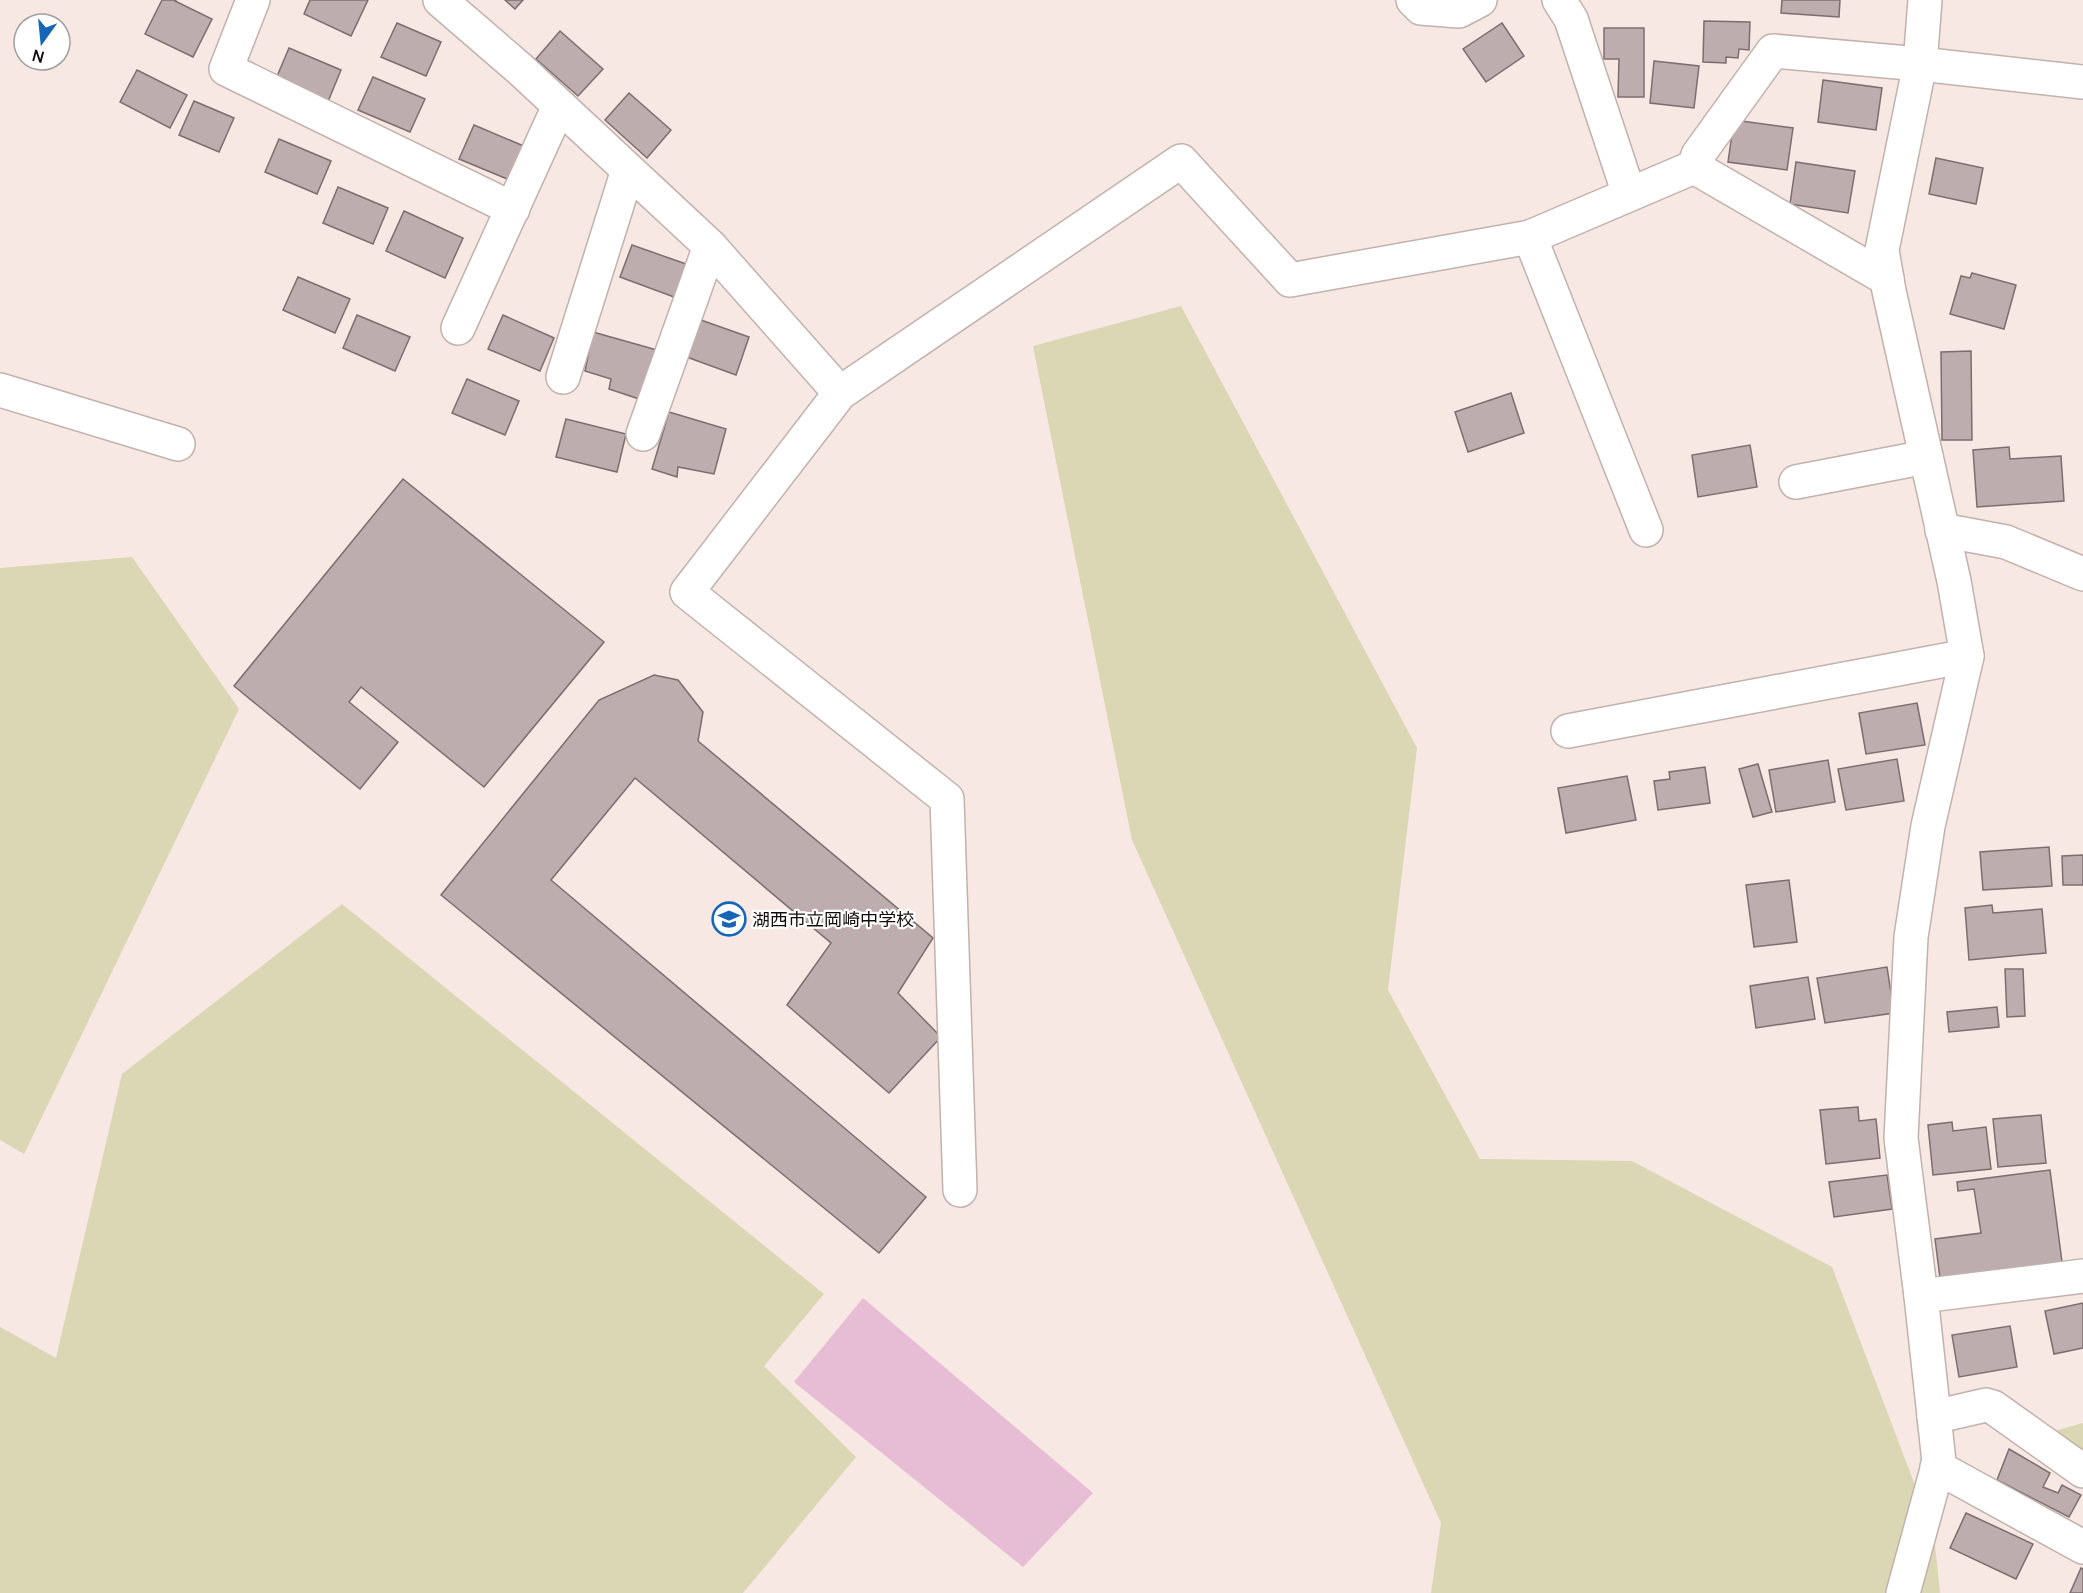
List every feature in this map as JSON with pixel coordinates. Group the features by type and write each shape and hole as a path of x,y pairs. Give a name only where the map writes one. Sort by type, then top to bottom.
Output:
{"street":[{"path":"253,0 226,69 513,209"},
{"path":"440,0 710,246 840,393"},
{"path":"1413,0 1421,8 1459,11 1480,0"},
{"path":"1559,0 1571,19 1629,194"},
{"path":"1902,1593 1939,1462 1901,1138 1911,937 1928,826 1966,656 1954,581 1882,250 1920,64 1925,0"},
{"path":"960,1190 947,799 687,592 840,393 1181,161 1290,280 1530,237 1694,167 1698,155 1773,51 2083,82"},
{"path":"458,328 559,106"},
{"path":"1694,167 1887,279"},
{"path":"562,377 628,170"},
{"path":"1530,237 1646,530"},
{"path":"643,434 710,246"},
{"path":"0,390 178,444"},
{"path":"1796,482 1926,457"},
{"path":"1942,530 2006,542 2083,574"},
{"path":"1568,731 1966,656"},
{"path":"1921,1296 2083,1276"},
{"path":"1934,1417 1986,1405 1993,1407 2083,1471"},
{"path":"1937,1467 2083,1547"}],"shaded area":[{"path":"1181,306 1417,748 1388,990 1480,1159 1632,1161 1832,1267 1934,1535 1940,1593 1431,1593 1441,1523 1132,840 1033,346"},
{"path":"132,557 239,709 24,1154 0,1140 0,568"},
{"path":"342,904 824,1294 764,1366 856,1457 743,1593 0,1593 0,1327 56,1358 122,1074"},
{"path":"863,1298 1093,1493 1023,1567 794,1382"},
{"path":"2083,1423 2083,1454 2051,1432"}],"building":[{"path":"162,0 176,0 212,19 193,57 145,34"},
{"path":"310,0 368,0 351,36 304,14"},
{"path":"505,0 523,0 515,9"},
{"path":"1782,0 1840,0 1839,17 1781,13"},
{"path":"1704,21 1750,22 1749,50 1739,49 1738,58 1726,57 1726,63 1703,62"},
{"path":"397,23 441,42 426,76 381,57"},
{"path":"1502,23 1524,56 1486,82 1463,49"},
{"path":"1604,28 1644,28 1644,97 1618,97 1619,59 1604,59"},
{"path":"560,31 603,69 578,96 536,59"},
{"path":"289,48 341,70 327,104 275,81"},
{"path":"1654,61 1699,66 1694,108 1650,103"},
{"path":"137,70 187,95 170,128 120,102"},
{"path":"373,77 425,99 410,132 358,110"},
{"path":"1823,80 1882,88 1876,130 1818,122"},
{"path":"629,93 671,130 647,158 605,120"},
{"path":"194,101 234,118 219,152 179,135"},
{"path":"1734,120 1793,128 1787,170 1728,162"},
{"path":"474,125 526,147 512,181 459,159"},
{"path":"279,139 331,161 317,194 265,172"},
{"path":"1936,158 1983,168 1976,204 1929,194"},
{"path":"1796,162 1855,171 1848,213 1790,204"},
{"path":"338,187 388,208 373,244 323,223"},
{"path":"404,211 463,238 445,278 386,251"},
{"path":"632,245 686,264 674,297 620,277"},
{"path":"1972,273 2016,285 2004,329 1950,314 1961,276 1970,278"},
{"path":"298,277 350,299 335,333 283,310"},
{"path":"357,315 410,337 395,371 343,348"},
{"path":"503,315 554,338 540,371 488,349"},
{"path":"698,319 749,337 736,375 684,356"},
{"path":"593,332 657,350 639,399 609,389 611,379 585,371"},
{"path":"1971,351 1972,440 1942,440 1941,352"},
{"path":"467,379 519,401 505,435 452,413"},
{"path":"1511,393 1524,433 1468,452 1455,412"},
{"path":"669,412 726,429 714,474 678,467 677,477 652,469"},
{"path":"566,419 626,434 617,472 556,457"},
{"path":"1750,445 1757,487 1698,497 1692,455"},
{"path":"2009,447 2010,459 2061,456 2064,501 1977,507 1973,450"},
{"path":"403,479 604,642 484,787 361,687 349,702 398,742 360,789 234,686"},
{"path":"654,675 678,680 703,712 698,741 933,938 898,993 941,1037 889,1093 787,1005 831,943 635,778 551,880 926,1197 879,1253 441,895 599,700"},
{"path":"1917,703 1925,745 1866,754 1859,713"},
{"path":"1897,759 1904,801 1846,810 1838,769"},
{"path":"1828,760 1835,802 1776,812 1769,770"},
{"path":"1758,764 1772,812 1753,817 1739,769"},
{"path":"1705,767 1710,803 1658,810 1654,781 1670,779 1669,772"},
{"path":"1627,776 1636,820 1566,833 1558,788"},
{"path":"2049,847 2052,886 1983,890 1980,852"},
{"path":"2083,855 2083,885 2063,885 2062,856"},
{"path":"1789,880 1797,942 1754,947 1746,885"},
{"path":"1992,905 1993,913 2042,909 2046,953 1969,960 1965,908"},
{"path":"1887,967 1894,1013 1825,1023 1817,978"},
{"path":"2005,969 2023,969 2025,1016 2007,1017"},
{"path":"1808,977 1815,1019 1756,1028 1750,986"},
{"path":"1997,1007 1999,1027 1949,1032 1947,1012"},
{"path":"1858,1107 1859,1121 1876,1119 1880,1158 1826,1164 1820,1110"},
{"path":"2041,1115 2046,1163 1998,1167 1993,1119"},
{"path":"1952,1122 1953,1131 1986,1127 1991,1169 1933,1175 1928,1125"},
{"path":"2050,1170 2062,1262 1940,1278 1935,1239 1981,1233 1974,1189 1958,1191 1957,1182"},
{"path":"1887,1175 1892,1209 1834,1217 1829,1182"},
{"path":"2083,1303 2083,1348 2054,1354 2045,1311"},
{"path":"2010,1326 2017,1367 1959,1377 1952,1335"},
{"path":"2009,1449 2050,1473 2043,1487 2058,1493 2062,1485 2081,1495 2069,1517 1997,1480"},
{"path":"1966,1513 2033,1544 2016,1579 1950,1548"},
{"path":"2081,1568 2083,1569 2083,1593 2070,1593"}],"place":[{"name":"湖西市立岡崎中学校","path":"729,919"}]}
